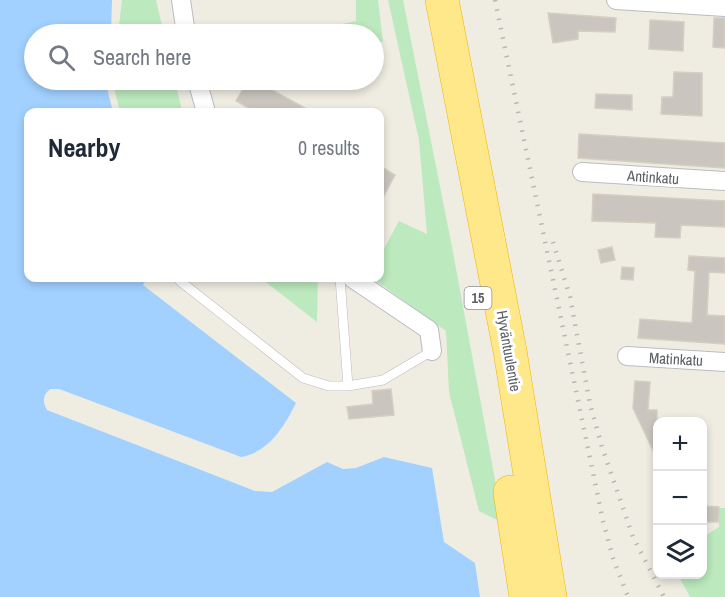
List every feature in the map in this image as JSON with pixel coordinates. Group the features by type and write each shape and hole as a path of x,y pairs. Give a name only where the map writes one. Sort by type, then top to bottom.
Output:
{"highway":[{"name":"Hyväntuulentie","path":"421,0 474,274 526,597"},
{"name":"Hyväntuulentie","path":"442,0 510,351 550,597"}],"street":[{"path":"182,0 185,24"},
{"path":"616,0 725,7"},
{"path":"200,90 205,108"},
{"name":"Antinkatu","path":"582,172 725,181"},
{"path":"358,282 429,330 432,351"},
{"name":"Matinkatu","path":"627,356 725,362"}],"lane":[{"path":"181,282 303,378 329,386 348,386 383,380 432,351"},
{"path":"340,282 348,386"}],"green space":[{"path":"122,0 156,0 162,24 119,24"},
{"path":"356,0 378,0 381,24 342,24 356,21"},
{"path":"388,0 403,0 503,523 479,511 449,392 446,331 378,282 384,282 384,249 399,221 427,234 419,140"},
{"path":"114,90 177,90 181,108 119,108"},
{"path":"265,282 318,282 317,322"},
{"path":"719,508 725,508 725,597 690,597 680,579 707,579 707,534 719,527"}],"water":[{"path":"0,0 112,0 111,24 24,24 24,90 108,90 112,108 24,108 24,282 145,282 143,285 296,403 281,429 268,444 260,450 241,457 59,389 50,389 46,394 44,404 47,410 255,491 272,492 327,462 343,469 356,468 384,457 432,468 444,542 475,563 480,597 0,597"}],"building":[{"path":"548,13 616,18 615,32 578,31 578,39 553,43"},
{"path":"714,18 725,18 725,48 713,47"},
{"path":"650,20 684,22 683,51 649,49"},
{"path":"674,72 702,73 702,116 661,114 662,97 673,97"},
{"path":"242,90 272,90 305,108 249,108 236,101"},
{"path":"596,94 632,95 632,110 595,108"},
{"path":"579,134 725,143 725,168 578,158"},
{"path":"384,168 395,175 384,196"},
{"path":"593,194 725,201 725,227 681,225 680,238 655,237 656,223 592,221"},
{"path":"612,247 615,260 601,263 598,250"},
{"path":"689,256 725,258 725,273 709,272 707,315 725,316 725,344 638,338 640,319 692,323 695,271 688,270"},
{"path":"622,267 634,268 633,280 621,279"},
{"path":"635,381 650,382 648,410 657,410 657,417 653,417 653,450 633,408"},
{"path":"391,389 394,415 349,419 347,407 373,404 372,391"},
{"path":"707,506 719,507 718,522 707,522"}],"railway":[{"path":"495,0 603,521 613,558 628,597"},
{"path":"553,242 570,297 590,404 602,447 633,537 664,597"}]}
